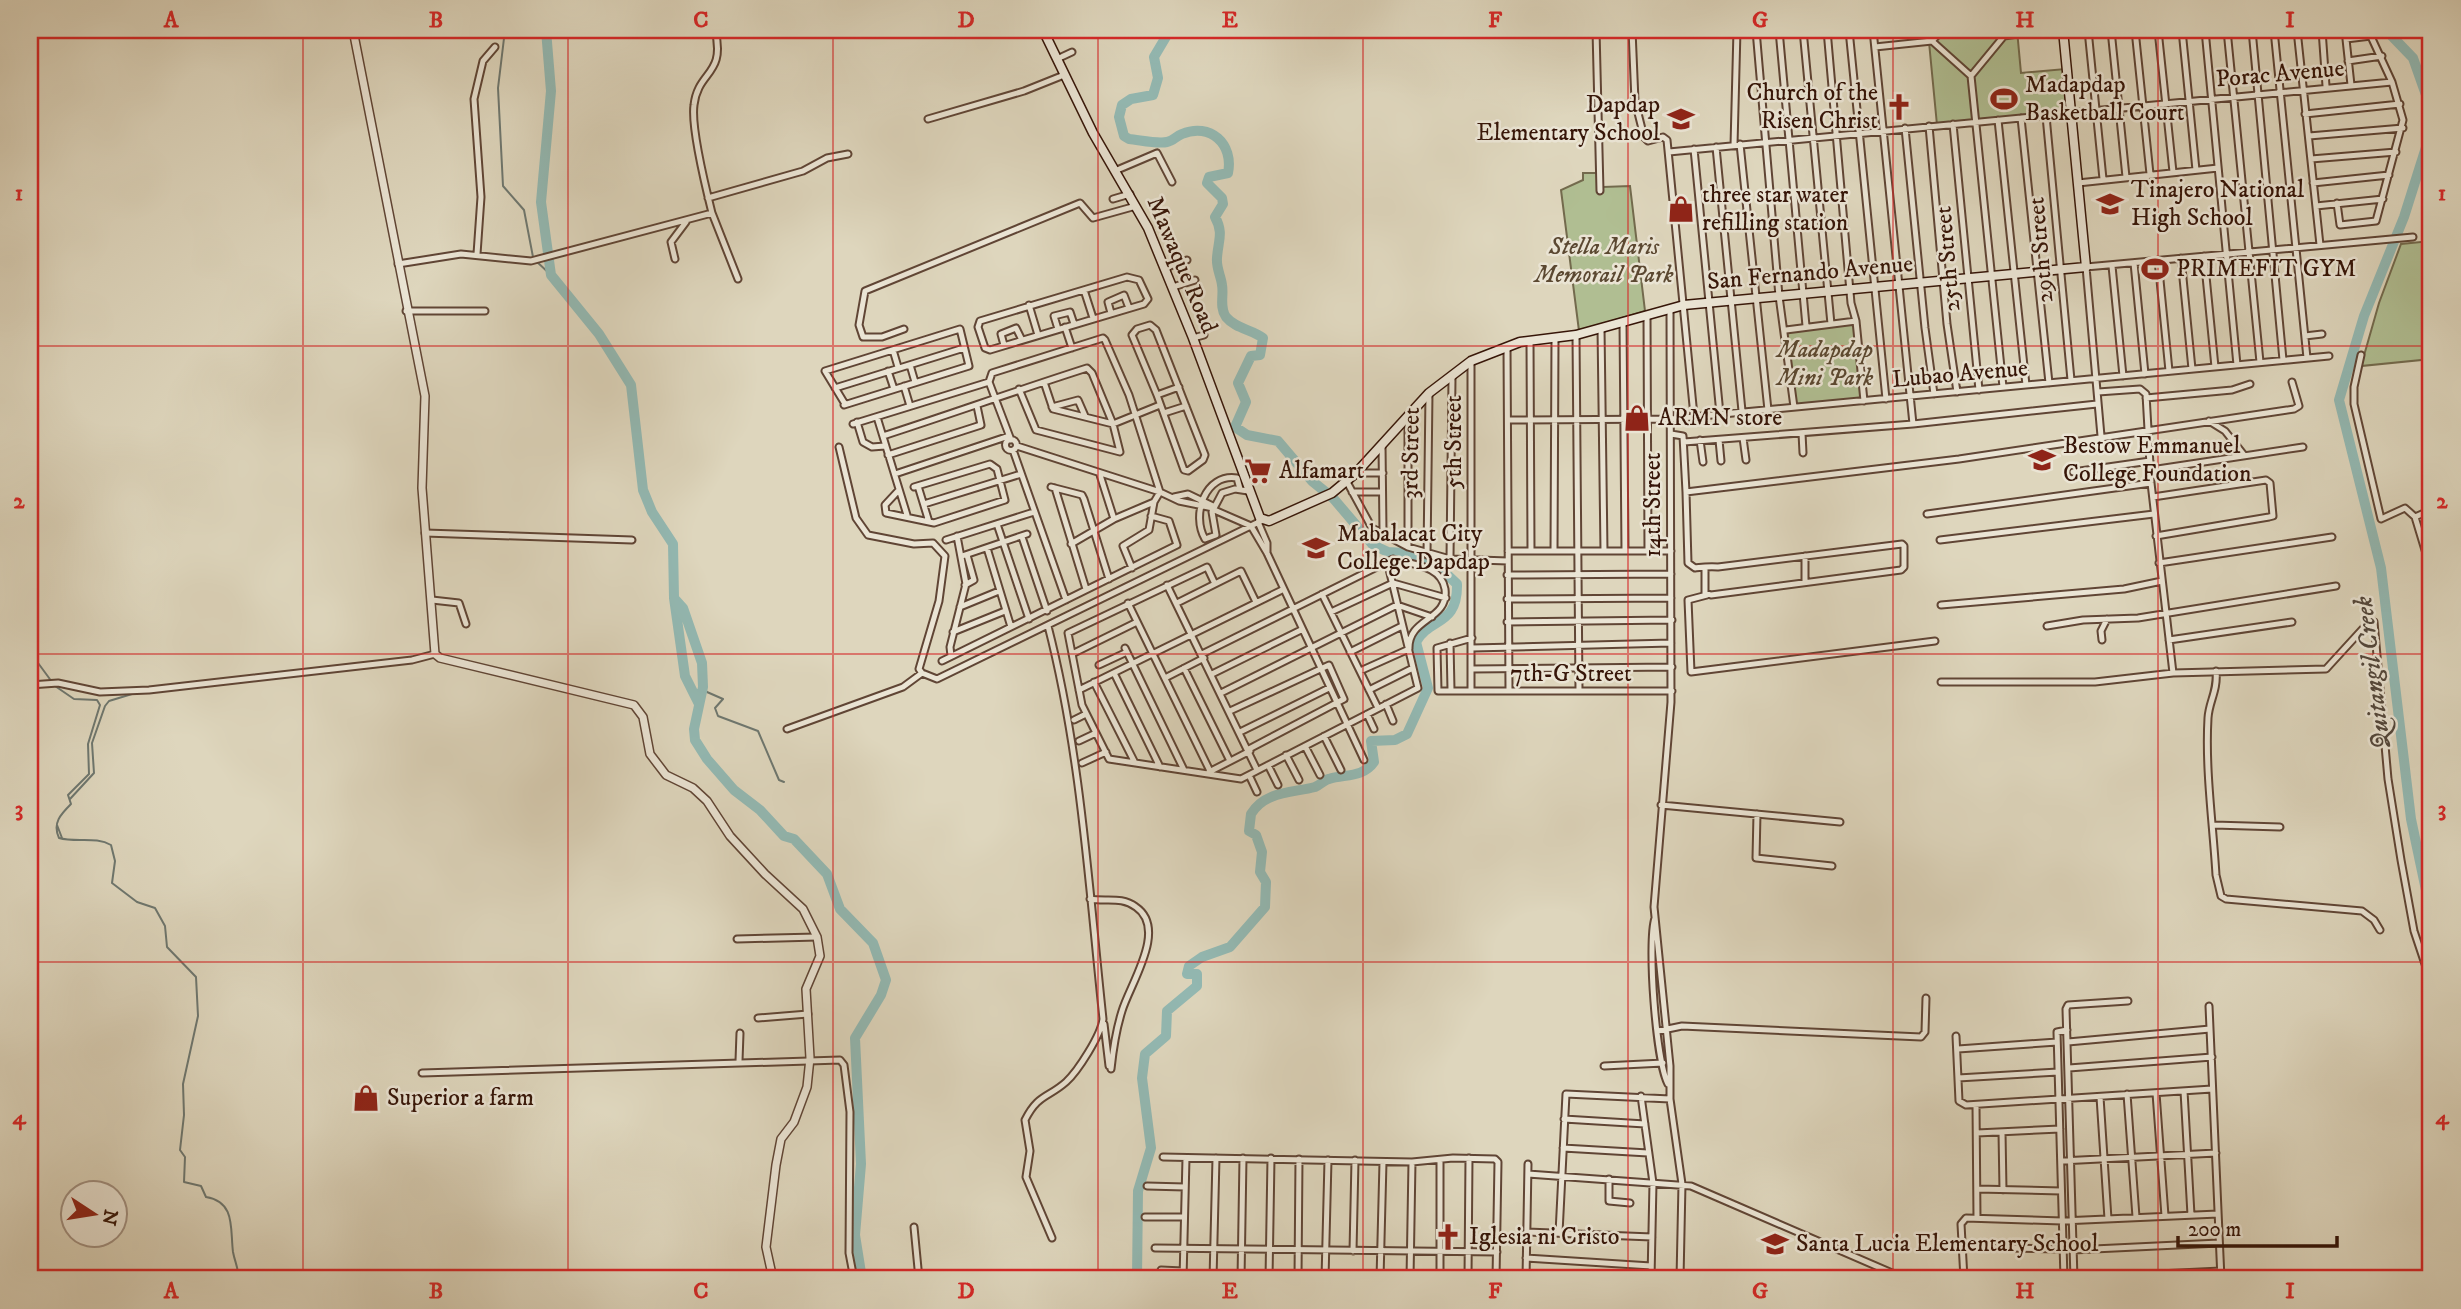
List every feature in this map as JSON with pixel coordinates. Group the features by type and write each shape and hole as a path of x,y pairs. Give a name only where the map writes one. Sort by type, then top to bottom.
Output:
{"main road":[{"name":"Mawaque Road","path":"1043,30 1093,133 1130,194 1165,268 1193,338 1244,490 1263,521"},
{"path":"2063,30 2087,267"},
{"name":"San Fernando Avenue","path":"1263,521 1332,493 1356,473 1429,393 1471,361 1507,347 1576,335 1684,305 2087,267"}],"street":[{"path":"353,30 406,312 425,396 421,433 425,533 435,654 440,659 634,705 643,717 650,754 666,775 693,788 707,801 730,836 803,909 817,937 820,956 806,989 810,1058 802,1104 794,1122 781,1139 776,1165 766,1247 773,1279"},
{"path":"715,30 720,54 715,67 697,92 693,119 712,213 738,279"},
{"path":"1596,30 1600,191"},
{"path":"1632,30 1635,101 1644,137 1648,141 1665,137 1669,152 1694,416"},
{"path":"1737,30 1737,145 1768,410"},
{"path":"1756,30 1779,296 1786,330 1794,407"},
{"path":"1779,30 1806,326"},
{"path":"1803,30 1831,324"},
{"path":"1826,30 1849,289 1856,321 1864,401"},
{"path":"1849,30 1872,288 1886,399"},
{"path":"1873,30 1913,424"},
{"path":"1875,47 1932,41 1942,30"},
{"path":"1996,30 2004,36"},
{"path":"1970,76 2004,36 2045,30"},
{"path":"2088,30 2103,179"},
{"path":"2111,30 2126,177"},
{"path":"2135,30 2150,174"},
{"path":"2158,30 2173,172"},
{"path":"2182,30 2196,170"},
{"path":"2205,30 2237,365"},
{"path":"2227,30 2260,362"},
{"path":"2252,30 2283,360"},
{"path":"2274,30 2307,358"},
{"path":"2298,30 2320,245"},
{"path":"2322,30 2326,86"},
{"path":"2345,30 2351,85"},
{"path":"2337,203 2340,225 2377,220 2403,128 2400,104 2382,56 2370,33 2346,39"},
{"path":"1932,41 1970,76 2003,387"},
{"path":"477,254 481,197 474,99 483,61 495,47"},
{"path":"1057,59 1072,52"},
{"path":"2348,61 2382,56"},
{"path":"928,119 985,104 1064,75"},
{"name":"Porac Avenue","path":"1669,152 2326,86 2392,82"},
{"path":"2305,114 2400,104"},
{"name":"29th Street","path":"2046,116 2071,380"},
{"path":"2021,118 2049,383"},
{"path":"1998,120 2026,385"},
{"name":"25th Street","path":"1953,124 1979,390"},
{"path":"1929,126 1957,392"},
{"path":"1905,128 1934,394"},
{"path":"2309,136 2403,128"},
{"path":"1716,147 1742,411"},
{"path":"1694,149 1720,414"},
{"path":"2311,159 2396,152"},
{"path":"1117,170 1157,153 1172,182"},
{"path":"708,198 803,171 827,158 848,154"},
{"path":"2078,183 2218,168"},
{"path":"2313,183 2389,175"},
{"path":"1113,199 1130,194"},
{"path":"2316,206 2383,199"},
{"path":"904,329 882,337 863,337 859,326 865,291 1080,203 1093,218 1136,206"},
{"path":"397,264 477,254 531,261 712,213"},
{"path":"675,259 671,242 686,222"},
{"name":"San Fernando Avenue","path":"2087,267 2413,237"},
{"path":"2204,256 2215,367"},
{"path":"2181,258 2192,369"},
{"path":"1165,268 1187,260"},
{"path":"2158,260 2169,371"},
{"path":"2134,263 2145,374"},
{"path":"2112,266 2123,376"},
{"path":"2087,267 2101,436"},
{"path":"1135,277 1148,299 1129,308 988,351 978,323 1029,305 1135,277"},
{"path":"1173,287 1195,280"},
{"path":"1084,290 1093,318"},
{"path":"1111,313 1108,302 1124,295 1129,308"},
{"path":"1029,305 1038,335"},
{"name":"14th Street","path":"1657,983 1655,918 1661,806 1672,691 1670,309"},
{"path":"406,312 485,311"},
{"path":"1058,329 1054,316 1070,312 1074,324"},
{"path":"1647,315 1648,551"},
{"path":"1786,330 1856,321"},
{"path":"1623,322 1625,550"},
{"path":"1154,326 1179,387 1205,458 1188,471 1184,470 1132,332 1154,326"},
{"path":"1065,327 1072,348"},
{"path":"957,328 960,329 969,366 844,405 825,371 894,350 957,328"},
{"path":"1004,345 1001,334 1016,328 1022,340"},
{"path":"1601,328 1604,551"},
{"path":"2305,336 2322,334"},
{"path":"1193,338 1204,335"},
{"path":"1576,335 1580,690"},
{"path":"1132,568 1123,546 1147,532 1154,502 1160,492 1136,415 1105,340 1103,338 992,373 989,382 1010,438 1006,447 1160,492 1178,501 1201,503 1251,526 1261,537 1282,590 1364,760"},
{"path":"1554,551 1555,338"},
{"path":"1530,341 1531,551"},
{"path":"1507,347 1509,691"},
{"path":"835,388 964,348"},
{"path":"894,350 898,367"},
{"path":"2361,355 2354,387 2354,404 2381,519 2405,508 2415,517 2428,549 2431,570"},
{"name":"Lubao Avenue","path":"1509,420 1671,419 2329,356"},
{"name":"5th Street","path":"1471,361 1471,691"},
{"path":"909,365 915,382"},
{"path":"883,436 977,406 1019,389 1089,369 1122,450 1118,454 1036,429 1019,389"},
{"path":"888,371 894,389"},
{"path":"1450,559 1452,377"},
{"path":"885,446 872,447 863,442 855,423 989,382"},
{"path":"1044,382 1052,407"},
{"path":"1686,492 1946,461 2298,408 2292,382"},
{"path":"2146,398 2232,390 2250,384"},
{"path":"904,386 910,406"},
{"path":"1157,395 1179,387"},
{"path":"2098,392 2144,390 2159,563 2174,673"},
{"name":"3rd Street","path":"1427,555 1429,393"},
{"path":"1052,407 1077,398 1084,416"},
{"path":"1684,442 1913,424 2097,404"},
{"path":"1052,407 1114,425 1160,405"},
{"path":"888,455 981,425 977,406"},
{"path":"1164,413 1186,406"},
{"path":"877,417 907,515"},
{"path":"1408,418 1408,547"},
{"path":"2210,421 2225,431 2244,455"},
{"path":"1802,433 1803,453"},
{"path":"1671,434 1682,434 1684,442 1688,563 1695,568 1904,546 1903,570 1707,595 1688,600 1691,672 1935,641"},
{"path":"895,474 1010,438"},
{"path":"1743,438 1746,460"},
{"path":"1700,440 1703,462"},
{"path":"1719,440 1721,461"},
{"path":"1382,444 1383,532"},
{"path":"839,447 856,518 868,535 914,544 933,543 945,556 939,601 919,669 922,674"},
{"path":"2151,470 2303,447"},
{"path":"1015,448 1021,474 1066,600"},
{"path":"2073,472 2150,461"},
{"path":"898,491 889,499 885,511 890,515 907,515 929,522 1003,502 1006,496 997,469 990,464 916,487 929,522"},
{"path":"1356,473 1383,473"},
{"path":"924,504 1021,474"},
{"path":"1100,475 1114,519"},
{"path":"1227,477 1237,478 1244,490 1222,493 1213,508 1217,539 1204,538 1200,527 1201,503 1214,484 1227,477"},
{"path":"2153,497 2269,481 2274,513 2269,517 2157,536"},
{"path":"1347,482 1372,528 1408,547 1427,555 1450,559 1508,561"},
{"path":"1927,514 2151,483"},
{"path":"1086,589 1053,487 1082,495 1110,579"},
{"path":"1352,492 1382,492"},
{"path":"1071,544 1114,519 1154,502"},
{"path":"2415,517 2431,510"},
{"path":"946,540 1034,512"},
{"path":"1940,540 2154,514"},
{"path":"942,661 1177,545 1168,522 1151,516"},
{"path":"787,729 903,687 922,674 943,678 1217,539 1263,521 1261,537"},
{"path":"997,524 1029,619"},
{"path":"425,533 632,540"},
{"path":"965,556 1024,536 1047,611"},
{"path":"951,656 949,651 965,585 965,556 957,537"},
{"path":"2159,563 2332,537"},
{"path":"987,548 1011,626"},
{"path":"1508,551 1671,551"},
{"path":"1805,556 1805,582"},
{"path":"1165,678 1392,559 1438,572 1443,578 1446,603 1432,617 1417,626 1409,642 1409,649"},
{"path":"1215,584 1207,566 1068,633 1086,714 1109,759 1241,779 1418,688 1387,561"},
{"path":"1705,567 1707,595"},
{"path":"1177,603 1241,570 1256,602"},
{"path":"1507,575 1671,574"},
{"path":"1941,605 2124,589 2162,581"},
{"path":"1331,612 1392,584 1446,598"},
{"path":"1167,585 1257,770"},
{"path":"2047,626 2165,613 2336,586"},
{"path":"1079,690 1282,590"},
{"path":"960,607 999,591"},
{"path":"1322,594 1378,708"},
{"path":"1507,598 1671,598"},
{"path":"432,600 459,603 466,624"},
{"path":"1128,603 1208,772"},
{"path":"1221,693 1397,605 1432,617"},
{"path":"953,632 1005,611"},
{"path":"2102,640 2101,631 2107,619"},
{"path":"1507,622 1672,620"},
{"path":"1072,654 1137,622"},
{"path":"2169,640 2292,622"},
{"path":"1941,682 2095,682 2174,673 2326,669 2370,622 2375,624 2388,779 2414,931 2431,982"},
{"path":"1048,626 1059,668 1072,746 1103,1019 1111,1069 1122,1011 1146,953 1149,924 1143,912 1134,905 1118,899 1090,899"},
{"path":"1350,652 1402,626"},
{"path":"1212,674 1301,630"},
{"path":"1450,643 1451,690 1436,689 1437,648 1450,643 1472,638"},
{"path":"1472,648 1579,643 1671,643"},
{"path":"1360,671 1409,649"},
{"path":"1099,666 1126,650 1184,770"},
{"path":"30,685 58,683 100,692 149,690 412,660 435,654"},
{"path":"1208,772 1337,705 1345,697 1329,664 1230,711"},
{"path":"1472,669 1672,667"},
{"path":"1184,668 1230,761"},
{"path":"1369,690 1413,668"},
{"path":"2216,671 2216,693 2208,718 2218,887 2224,898 2362,911 2374,920 2380,930"},
{"path":"1114,673 1160,766"},
{"path":"1094,682 1135,763"},
{"path":"1240,732 1329,688"},
{"name":"7th-G Street","path":"1451,690 1672,691"},
{"path":"1386,704 1393,721"},
{"path":"1074,720 1086,714"},
{"path":"1367,714 1374,729"},
{"path":"1079,741 1096,733"},
{"path":"1324,736 1341,770"},
{"path":"1306,746 1320,775"},
{"path":"1082,763 1105,752"},
{"path":"1286,755 1298,780"},
{"path":"1268,765 1278,785"},
{"path":"1249,775 1257,792"},
{"path":"1661,806 1839,821"},
{"path":"1757,814 1756,858 1832,866"},
{"path":"2214,825 2280,827"},
{"path":"737,939 817,937"},
{"path":"1657,983 1670,1063 1668,1084"},
{"path":"1657,983 1662,1064 1668,1084 1682,1184 1680,1279"},
{"path":"1658,1031 1680,1026 1921,1037 1925,1032 1926,998"},
{"path":"2128,1001 2068,1005 2074,1279 2221,1271"},
{"path":"2209,1006 2221,1279"},
{"path":"758,1018 808,1014"},
{"path":"1052,1238 1026,1177 1030,1151 1024,1127 1025,1120 1039,1099 1069,1078 1084,1059 1103,1019"},
{"path":"2068,1042 2210,1028"},
{"path":"2067,1030 2057,1031 2057,1072 2060,1129 2061,1191 2062,1221 2064,1279 1964,1277 1963,1220 1977,1218 2062,1221 2218,1214"},
{"path":"739,1061 740,1033"},
{"path":"1956,1036 1960,1103 1976,1105 2059,1101 2127,1094 2212,1090"},
{"path":"1958,1049 2057,1042"},
{"path":"2069,1068 2211,1057"},
{"path":"422,1073 810,1058 840,1060 844,1065 850,1112 849,1253 854,1279"},
{"path":"1604,1066 1670,1063"},
{"path":"1958,1078 2057,1072"},
{"path":"2184,1091 2190,1215"},
{"path":"1559,1233 1567,1092 1670,1099"},
{"path":"2156,1093 2165,1216"},
{"path":"2127,1094 2136,1217"},
{"path":"1641,1096 1653,1183 1651,1279"},
{"path":"2100,1097 2108,1219"},
{"path":"1976,1105 1977,1218"},
{"path":"1564,1119 1645,1124"},
{"path":"1977,1133 2060,1129"},
{"path":"2002,1132 2003,1190"},
{"path":"1563,1148 1648,1153"},
{"path":"2061,1161 2216,1153"},
{"path":"1163,1157 1383,1162 1494,1159 1498,1162 1496,1279"},
{"path":"1183,1279 1186,1158"},
{"path":"1213,1279 1216,1158"},
{"path":"1241,1279 1243,1158"},
{"path":"1269,1279 1271,1158"},
{"path":"1468,1279 1469,1158"},
{"path":"1297,1279 1299,1159"},
{"path":"1325,1279 1328,1160"},
{"path":"1353,1251 1355,1160"},
{"path":"1440,1161 1440,1279"},
{"path":"1380,1279 1383,1162"},
{"path":"1410,1279 1412,1162"},
{"path":"1526,1279 1528,1164"},
{"path":"1528,1174 1682,1184 1893,1276 1906,1279"},
{"path":"1609,1179 1609,1201 1630,1203"},
{"path":"1147,1186 1185,1187"},
{"path":"1977,1189 2061,1191"},
{"path":"1144,1217 1184,1217"},
{"path":"914,1227 919,1279"},
{"path":"1527,1232 1652,1237"},
{"path":"2073,1250 2220,1243"},
{"path":"1963,1247 2063,1250"},
{"path":"1155,1248 1497,1252"},
{"path":"1526,1258 1651,1266"},
{"path":"2424,1279 2431,1264"},
{"path":"1161,1270 1183,1271"}],"green space":[{"path":"1909,30 2017,30 2021,73 2065,69 2069,113 1937,125 1929,42 1910,43"},
{"name":"Stella Maris Memorail Park","path":"1583,173 1603,173 1603,187 1630,186 1645,311 1579,331 1561,190 1583,180"},
{"path":"2431,241 2431,359 2361,366 2379,303 2401,244"},
{"name":"Madapdap Mini Park","path":"1856,321 1864,401 1794,407 1786,330"}],"waterway":[{"path":"505,30 498,88 503,186 524,210 533,257"},
{"path":"546,30 551,91 541,202 551,275 599,334 631,385 643,490 652,512 673,544 674,598 683,608 702,663 703,687 694,729 695,740 707,759 734,790 760,810 784,836 794,839 827,874 840,909 873,943 886,980 881,995 855,1038 861,1164 855,1235 862,1279"},
{"path":"1137,1279 1138,1191 1151,1148 1142,1078 1145,1054 1166,1036 1167,1011 1197,986 1197,974 1187,974 1189,966 1202,957 1230,947 1265,907 1266,882 1260,872 1262,852 1256,835 1249,831 1251,814 1257,806 1271,797 1315,787 1335,777 1364,771 1374,762 1371,741 1395,740 1407,734 1428,688 1416,642 1453,607 1457,584 1439,567 1404,553 1388,552 1373,545 1333,498 1312,481 1278,441 1247,435 1235,427 1246,402 1238,383 1251,356 1260,355 1263,338 1230,321 1223,309 1217,262 1220,233 1215,217 1223,204 1222,198 1207,183 1209,177 1228,173 1227,153 1218,138 1202,131 1192,131 1163,142 1129,139 1124,136 1119,117 1122,105 1131,99 1153,95 1158,78 1154,57 1170,30"},
{"name":"Quitangil Creek","path":"2386,30 2413,58 2431,109"},
{"name":"Quitangil Creek","path":"2431,110 2428,141 2404,217 2364,316 2339,400 2381,568 2411,819 2431,914"},
{"path":"536,261 551,275"},
{"path":"674,598 685,676 699,704"},
{"path":"30,652 52,682"},
{"path":"55,686 74,699 97,700 100,705 88,744 89,774 68,795 71,804 57,823 59,838 99,841 111,845 115,861 112,883 137,902 155,908 165,926 167,947 196,977 198,1016 183,1084 184,1115 180,1150 185,1157 184,1182 201,1186 206,1197 216,1200 227,1211 238,1279"},
{"path":"703,687 707,692 723,699 715,708 718,716 758,731 779,780 784,782"},
{"path":"70,799 94,773 92,743 105,706 109,701 132,694"},
{"path":"57,825 62,838"}],"place":[{"name":"Madapdap Basketball Court","path":"2004,99"},
{"name":"Church of the Risen Christ","path":"1899,107"},
{"name":"Dapdap Elementary School","path":"1681,119"},
{"name":"Tinajero National High School","path":"2110,204"},
{"name":"three star water refilling station","path":"1681,209"},
{"name":"PRIMEFIT GYM","path":"2155,269"},
{"name":"ARMN store","path":"1637,418"},
{"name":"Bestow Emmanuel College Foundation","path":"2042,460"},
{"name":"Alfamart","path":"1258,471"},
{"name":"Mabalacat City College Dapdap","path":"1316,548"},
{"name":"Superior a farm","path":"366,1098"},
{"name":"Iglesia ni Cristo","path":"1448,1237"},
{"name":"Santa Lucia Elementary School","path":"1775,1244"}]}
